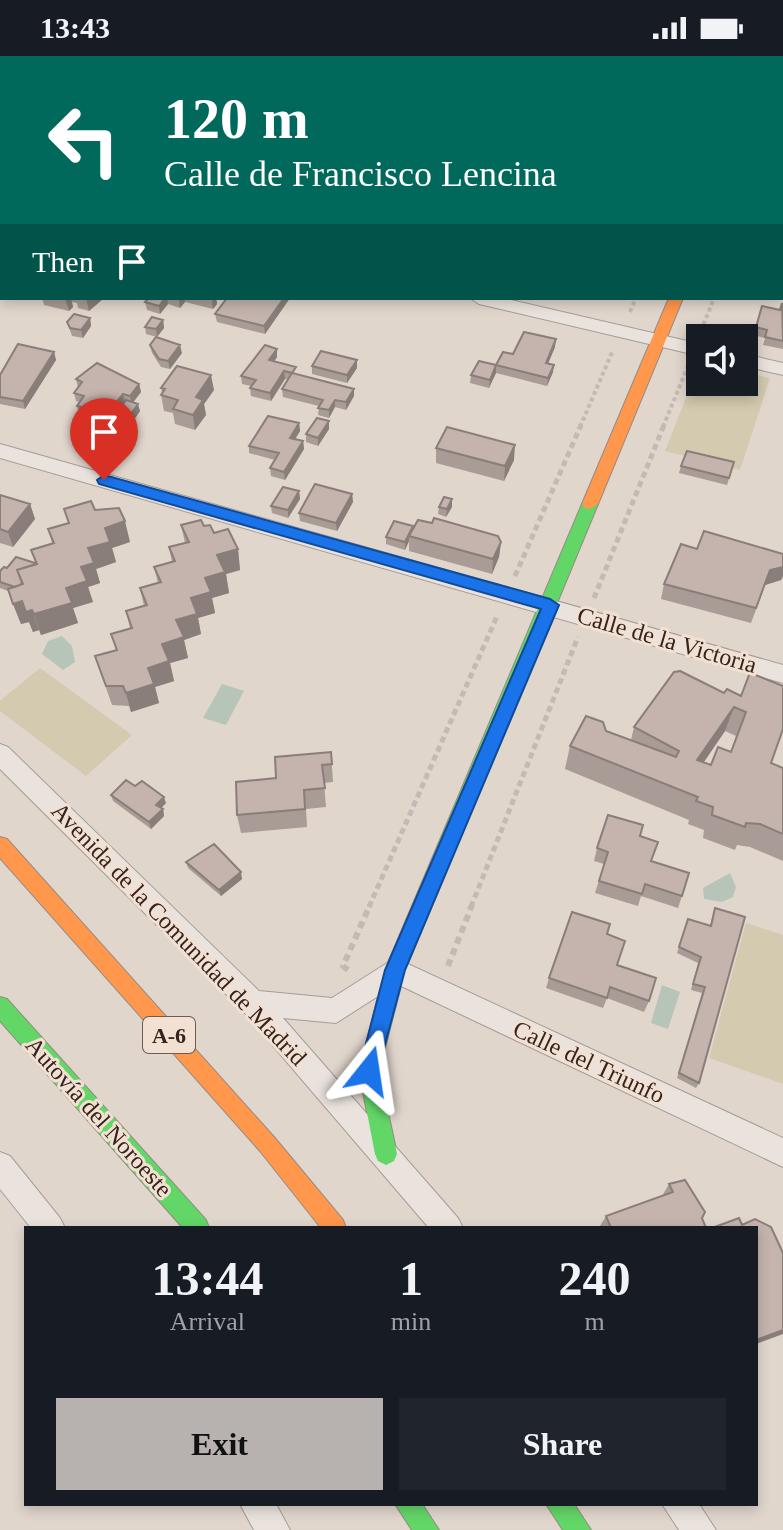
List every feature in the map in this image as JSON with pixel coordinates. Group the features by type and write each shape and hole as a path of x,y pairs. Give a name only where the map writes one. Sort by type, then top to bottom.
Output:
{"main road":[{"path":"386,1154 369,1071 395,970 675,300"},
{"name":"A-6","path":"0,845 267,1144 333,1226"},
{"name":"Autovía del Noroeste","path":"0,1006 196,1226"},
{"path":"409,1506 427,1530"},
{"path":"560,1506 579,1530"}],"street":[{"path":"487,300 686,347"},
{"path":"758,363 783,369"},
{"name":"Calle de la Victoria","path":"0,451 550,605 783,674"},
{"name":"Avenida de la Comunidad de Madrid","path":"0,754 253,1003 446,1226"},
{"path":"253,1003 336,1011 395,970"},
{"name":"Calle del Triunfo","path":"395,970 783,1153"},
{"path":"0,1166 48,1226"},
{"path":"257,1506 274,1530"},
{"path":"680,1506 700,1530"}],"shaded area":[{"path":"758,375 770,378 740,470 665,451 687,396 758,396"},
{"path":"62,636 72,646 75,662 63,670 42,654 48,641"},
{"path":"40,668 132,735 86,776 0,711 0,701"},
{"path":"222,684 244,691 226,725 203,718"},
{"path":"730,873 736,887 733,897 722,902 704,899 703,888"},
{"path":"746,923 783,935 783,1084 709,1058"},
{"path":"662,985 680,992 668,1029 651,1023"}],"building":[{"path":"147,300 164,300 159,306 145,302"},
{"path":"226,300 283,300 264,326 215,314"},
{"path":"782,303 783,341 765,337 767,330 758,328 757,324 762,306 780,310"},
{"path":"74,314 90,318 81,330 70,328 67,322"},
{"path":"152,317 163,320 156,329 145,327"},
{"path":"524,332 556,339 546,363 554,365 548,378 496,365 503,352 513,354"},
{"path":"156,337 180,345 168,361 159,359 150,345"},
{"path":"18,344 54,352 23,401 0,397 0,375"},
{"path":"265,345 277,349 269,360 296,367 292,373 284,371 270,393 250,388 256,380 241,376"},
{"path":"321,351 357,360 347,375 312,366"},
{"path":"479,361 496,365 490,380 471,375"},
{"path":"97,363 139,384 130,396 123,394 107,414 77,406 84,396 74,393 82,382 76,379"},
{"path":"177,366 211,375 196,397 203,400 193,415 173,409 178,400 161,395 165,389 161,388"},
{"path":"292,373 354,389 346,402 335,400 329,410 318,408 323,400 282,389"},
{"path":"126,400 138,404 118,432 105,429"},
{"path":"268,416 299,423 290,438 303,441 284,472 270,468 279,453 249,446"},
{"path":"317,418 329,421 318,438 306,434"},
{"path":"447,427 515,445 505,466 436,448"},
{"path":"687,451 734,462 729,478 681,466"},
{"path":"315,484 352,494 336,523 299,513"},
{"path":"283,487 299,491 288,510 271,506"},
{"path":"0,495 30,504 8,532 0,529"},
{"path":"444,497 452,499 447,509 439,507"},
{"path":"91,501 95,510 119,508 125,521 105,528 110,542 88,548 94,563 81,567 87,581 66,588 72,603 34,614 32,610 26,612 22,601 13,604 8,589 23,584 17,570 37,564 31,550 54,543 48,529 69,523 64,509"},
{"path":"434,518 498,536 501,542 493,559 409,536 418,520 432,523"},
{"path":"201,520 204,526 210,525 214,533 228,529 238,549 217,555 225,572 205,578 211,592 191,598 197,614 176,620 184,637 162,644 169,661 148,668 154,684 126,693 123,686 106,686 95,656 117,650 111,634 132,628 126,611 147,605 140,588 161,582 154,567 175,561 169,547 189,542 181,525"},
{"path":"394,521 413,526 405,542 386,537"},
{"path":"704,531 783,554 783,567 770,570 756,608 664,584 681,544 697,549"},
{"path":"16,557 35,563 17,570 22,583 15,587 0,582 0,571"},
{"path":"680,671 724,693 727,689 741,696 749,675 753,674 783,686 783,729 771,763 783,768 783,834 760,824 746,823 745,827 712,815 713,807 696,801 698,797 570,746 586,716 603,722 606,731 676,757 679,751 634,727 674,672","holes":["734,707 746,712 731,752 718,747 711,765 697,760"]},
{"path":"331,752 332,764 322,765 325,788 304,790 305,809 237,815 236,782 276,778 275,757"},
{"path":"126,780 135,786 142,781 164,797 156,805 163,809 149,822 111,795"},
{"path":"608,815 643,825 640,836 658,842 651,861 689,873 682,896 645,884 642,894 599,881 608,852 597,848"},
{"path":"214,844 241,872 219,890 186,862"},
{"path":"715,908 745,917 699,1083 679,1073 705,987 693,984 701,957 679,947 688,919 711,926"},
{"path":"572,912 610,924 607,934 625,941 617,965 656,978 649,1001 610,987 607,998 549,978"},
{"path":"685,1180 705,1212 702,1218 705,1226 610,1226 606,1216 673,1192 669,1184"},
{"path":"739,1218 742,1225 755,1219 771,1227 783,1253 783,1330 758,1339 758,1226 717,1226"}],"traffic: fast":[{"path":"386,1154 369,1071 395,970 590,504"},
{"path":"0,1006 196,1226"},
{"path":"409,1506 427,1530"},
{"path":"560,1506 579,1530"}],"traffic: slow":[{"path":"590,504 675,300"},
{"path":"0,845 267,1144 333,1226"}],"route":[{"path":"104,480 550,605 395,970 369,1071"}]}
